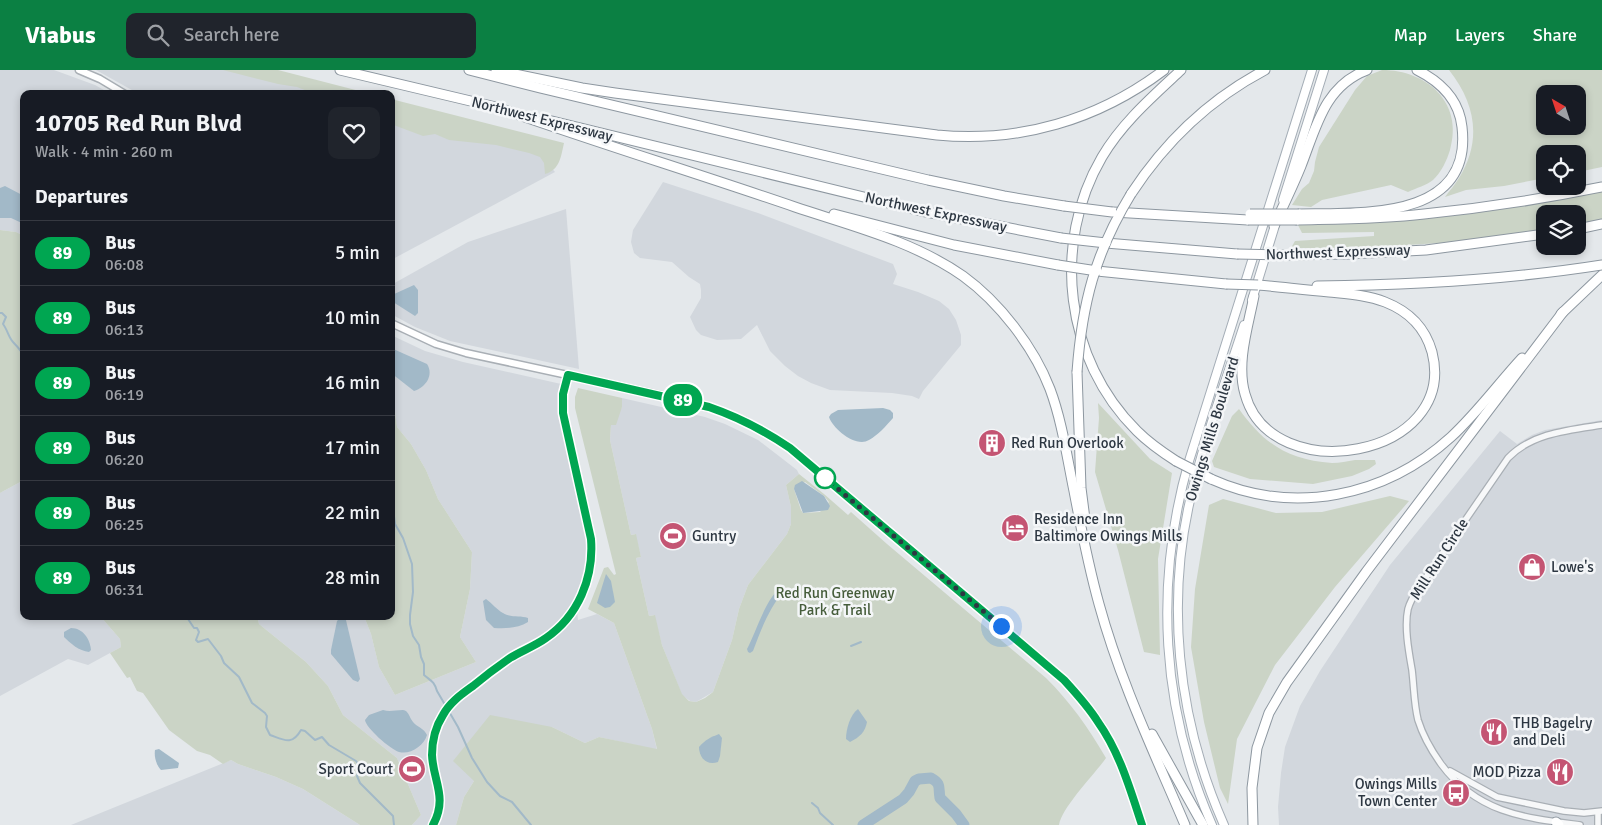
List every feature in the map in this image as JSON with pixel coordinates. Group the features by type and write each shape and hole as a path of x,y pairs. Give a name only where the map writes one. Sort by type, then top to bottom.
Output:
{"highway":[{"name":"Northwest Expressway","path":"340,70 921,210 1061,238 1237,254 1286,255 1426,250 1536,235"},
{"name":"Northwest Expressway","path":"470,70 937,182 1064,206 1169,216 1298,217"},
{"path":"496,70 616,93 936,135 965,137 998,136 1030,132 1079,118 1124,97 1164,70"},
{"path":"1181,70 1128,122 1102,158 1090,182 1078,215 1072,249 1072,294 1077,324 1084,349 1110,399 1129,423 1154,446 1176,461 1211,479 1254,494 1281,498 1309,498 1358,489 1394,476 1419,462 1452,437 1563,312 1602,275"},
{"path":"1091,566 1082,488 1077,372 1082,320 1094,273 1106,239 1131,194 1150,166 1190,123 1228,92 1265,70"},
{"path":"1274,226 1302,165 1315,126 1327,103 1343,84 1367,70"},
{"path":"1298,217 1387,211 1413,205 1424,200 1445,185 1453,174 1462,151 1461,118 1447,92 1438,83 1416,70"},
{"path":"496,107 720,181 913,248 950,268 984,294 1018,333 1038,364 1050,389 1068,459 1073,490 1099,603 1111,643 1125,684 1186,825"},
{"path":"720,181 908,234 990,253 1098,271 1226,284 1279,287 1372,298 1397,307 1414,319 1430,345 1434,373 1431,392 1422,411 1410,424 1393,436 1374,445 1344,452 1307,448 1282,438 1265,427 1253,412 1243,385 1244,351 1254,296"},
{"path":"1298,217 1369,218 1423,214 1526,201 1602,188"},
{"path":"1586,227 1602,224"},
{"path":"1279,287 1372,285 1501,278 1602,265"},
{"path":"1253,825 1252,788 1257,748 1264,726 1277,698 1296,667 1563,312"},
{"path":"1111,643 1150,732 1203,825"},
{"path":"1259,825 1257,795 1259,766 1264,740 1277,698"}],"main road":[{"path":"79,70 118,90"},
{"name":"Owings Mills Boulevard","path":"1212,825 1196,787 1187,758 1171,682 1167,585 1171,542 1189,461 1312,70"},
{"name":"Owings Mills Boulevard","path":"1224,825 1202,768 1190,724 1183,684 1178,591 1181,554 1193,485 1324,70"},
{"path":"395,325 436,344 466,353 709,407 745,421 780,441 1064,680 1090,710 1111,743 1125,774 1142,825"}],"street":[{"name":"Mill Run Circle","path":"1580,825 1557,823 1497,809 1462,788 1444,767 1428,744 1418,720 1407,629 1407,612 1418,589 1432,568 1508,458 1516,450 1524,444 1547,435 1602,425"},
{"name":"Mill Run Circle","path":"1444,767 1497,797 1540,807 1584,813 1600,811"},
{"path":"1598,825 1600,811"},
{"path":"1580,825 1584,813"}],"shaded area":[{"path":"0,70 54,70 104,90 20,90 20,234 0,230"},
{"path":"96,70 238,70 314,90 132,90"},
{"path":"395,115 538,152 555,172 395,258"},
{"path":"663,182 758,213 893,264 897,274 893,284 939,301 949,309 956,320 961,335 961,345 923,391 919,399 892,393 830,390 811,383 785,366 770,351 757,325 741,339 717,340 701,335 696,330 690,317 701,298 700,284 672,262 640,258 634,253 631,242 633,230"},
{"path":"566,209 579,369 450,341 415,327 395,316 395,283 468,242"},
{"path":"395,337 425,351 463,362 570,386 567,395 567,413 595,538 595,566 587,594 577,611 578,620 597,614 614,623 652,729 657,750 599,737 585,743 552,727 474,781 464,797 456,825 412,825 421,815 397,758 343,715 328,686 306,662 259,624 258,620 366,620 379,667 395,695 476,662 460,637 470,589 472,552 438,499 426,470 411,444 397,427 395,412"},
{"path":"622,398 705,417 725,424 758,440 797,470 799,474 786,485 791,507 791,524 787,534 748,585 739,609 732,640 713,692 696,702 690,701 682,695 662,645 654,615 649,616 636,558 641,557 635,534 631,535 610,440 611,424 622,407"},
{"path":"1602,420 1602,825 1279,825 1278,807 1285,747 1300,706 1320,671 1390,565 1500,431 1517,444 1545,430"},
{"path":"20,482 20,620 103,620 120,639 121,647 88,665 68,659 0,696 0,493"},
{"path":"231,760 303,789 360,825 71,825"}],"green space":[{"path":"223,70 278,70 356,90 305,90"},
{"path":"1382,70 1414,76 1438,92 1447,104 1452,118 1453,133 1450,150 1441,170 1431,182 1408,192 1391,185 1322,200 1311,207 1292,205 1302,189 1309,183 1314,171 1319,147 1355,90 1367,76"},
{"path":"1449,70 1602,70 1602,167 1586,170 1586,145 1536,145 1536,180 1504,186 1466,190 1445,197 1457,181 1471,150 1473,123 1465,96"},
{"path":"395,100 564,143 557,166 545,174 544,163 540,157 529,153 496,145 449,140 435,134 423,136 395,126"},
{"path":"1602,190 1602,219 1586,222 1586,205 1536,205 1536,231 1456,242 1358,248 1291,248 1295,241 1374,236 1374,232 1302,233 1298,225 1405,220 1454,215 1529,205 1586,195 1586,193"},
{"path":"0,230 20,234 20,482 0,493"},
{"name":"Red Run Greenway Park & Trail","path":"578,388 622,398 622,407 616,425 611,425 610,440 631,535 636,534 641,557 636,558 649,616 655,615 662,645 682,694 689,701 696,702 713,692 732,640 739,609 748,585 787,534 791,524 791,507 786,485 799,474 848,515 851,512 1046,678 1079,716 1106,758 1072,800 1059,825 456,825 464,797 474,781 453,761 490,715 552,727 585,743 599,737 657,749 652,729 614,623 588,609 604,568 608,567 614,575 616,574 575,408 575,397","holes":["805,482 829,502 820,512 803,513 794,489"]},
{"path":"1098,403 1150,459 1172,473 1158,559 1160,655 1144,652 1118,550 1095,472 1099,418"},
{"path":"1239,409 1268,441 1290,454 1332,463 1375,460 1376,464 1352,476 1313,484 1250,479 1214,467 1212,461 1232,416"},
{"path":"395,412 397,427 411,444 426,470 438,499 472,552 470,589 460,637 476,662 395,695 379,667 366,620 395,620"},
{"path":"1390,496 1409,501 1335,587 1275,665 1237,739 1228,804 1220,788 1204,722 1191,647 1195,589 1209,505 1223,499 1276,513 1322,512"},
{"path":"103,620 258,620 259,624 306,662 328,686 343,715 397,758 421,815 412,825 360,825 303,789 231,760 223,764 210,755 197,751 169,730 143,693 137,691 130,677 127,678 110,653 121,647 120,639"}],"water":[{"path":"5,186 20,194 20,222 11,218 0,218 0,188"},
{"path":"414,285 418,290 418,313 415,316 395,303 395,294"},
{"path":"395,350 427,364 429,368 428,380 422,387 414,391 395,376"},
{"path":"883,408 893,413 893,418 876,436 864,442 852,439 840,432 829,417 838,410"},
{"path":"802,481 824,496 830,506 828,510 803,513 794,489 795,485"},
{"path":"606,574 611,581 615,602 610,607 605,608 597,603"},
{"path":"784,586 785,589 766,619 753,651 748,652 747,649 762,614 772,597"},
{"path":"486,599 503,613 528,618 528,622 512,628 494,628 486,620 483,601"},
{"path":"346,620 360,679 358,682 353,680 331,654 337,621"},
{"path":"71,628 79,630 85,635 91,650 89,652 78,648 64,637 64,632"},
{"path":"858,709 867,722 862,734 850,742 846,739 848,727 851,718"},
{"path":"383,710 403,710 407,712 413,722 427,735 423,743 412,751 403,753 385,743 369,728 365,720 369,715"},
{"path":"719,734 722,738 718,762 707,762 700,755 699,747 708,739"},
{"path":"159,749 179,763 178,768 161,770 159,768 155,750"}],"waterway":[{"path":"0,313 6,317 3,324 10,338 20,350"},
{"path":"395,524 403,538 412,564 413,592 410,624 413,636 419,645 424,664 424,675 435,685 458,727 472,758 487,782 500,796 512,802 531,825"},
{"path":"189,620 199,632 196,640 198,642 208,639 224,663 239,677 252,703 265,713 267,716 266,727 270,735 279,739 291,740 301,730 305,731 315,740 322,737 329,745 356,761 359,768 357,776 360,783 393,816 394,825"},
{"path":"851,646 861,642"},
{"path":"863,825 903,799 915,781 931,778 939,786 940,798 964,825"},
{"path":"812,803 833,825"}],"bus line":[{"name":"89","path":"433,825 440,801 432,748 435,732 443,714 456,698 500,665 556,630 575,609 586,583 592,555 591,539 563,413 563,394 568,375 709,407 757,427 790,448 1064,680 1099,722 1111,743 1125,774 1142,825"}],"place":[{"name":"Red Run Overlook","path":"992,443"},
{"name":"Residence Inn Baltimore Owings Mills","path":"1015,528"},
{"name":"Guntry","path":"673,536"},
{"name":"Lowe's","path":"1532,567"},
{"name":"THB Bagelry and Deli","path":"1494,732"},
{"name":"Sport Court","path":"412,769"},
{"name":"MOD Pizza","path":"1560,772"},
{"name":"Owings Mills Town Center","path":"1456,793"}],"route":[{"path":"825,478 1001,626"}]}
